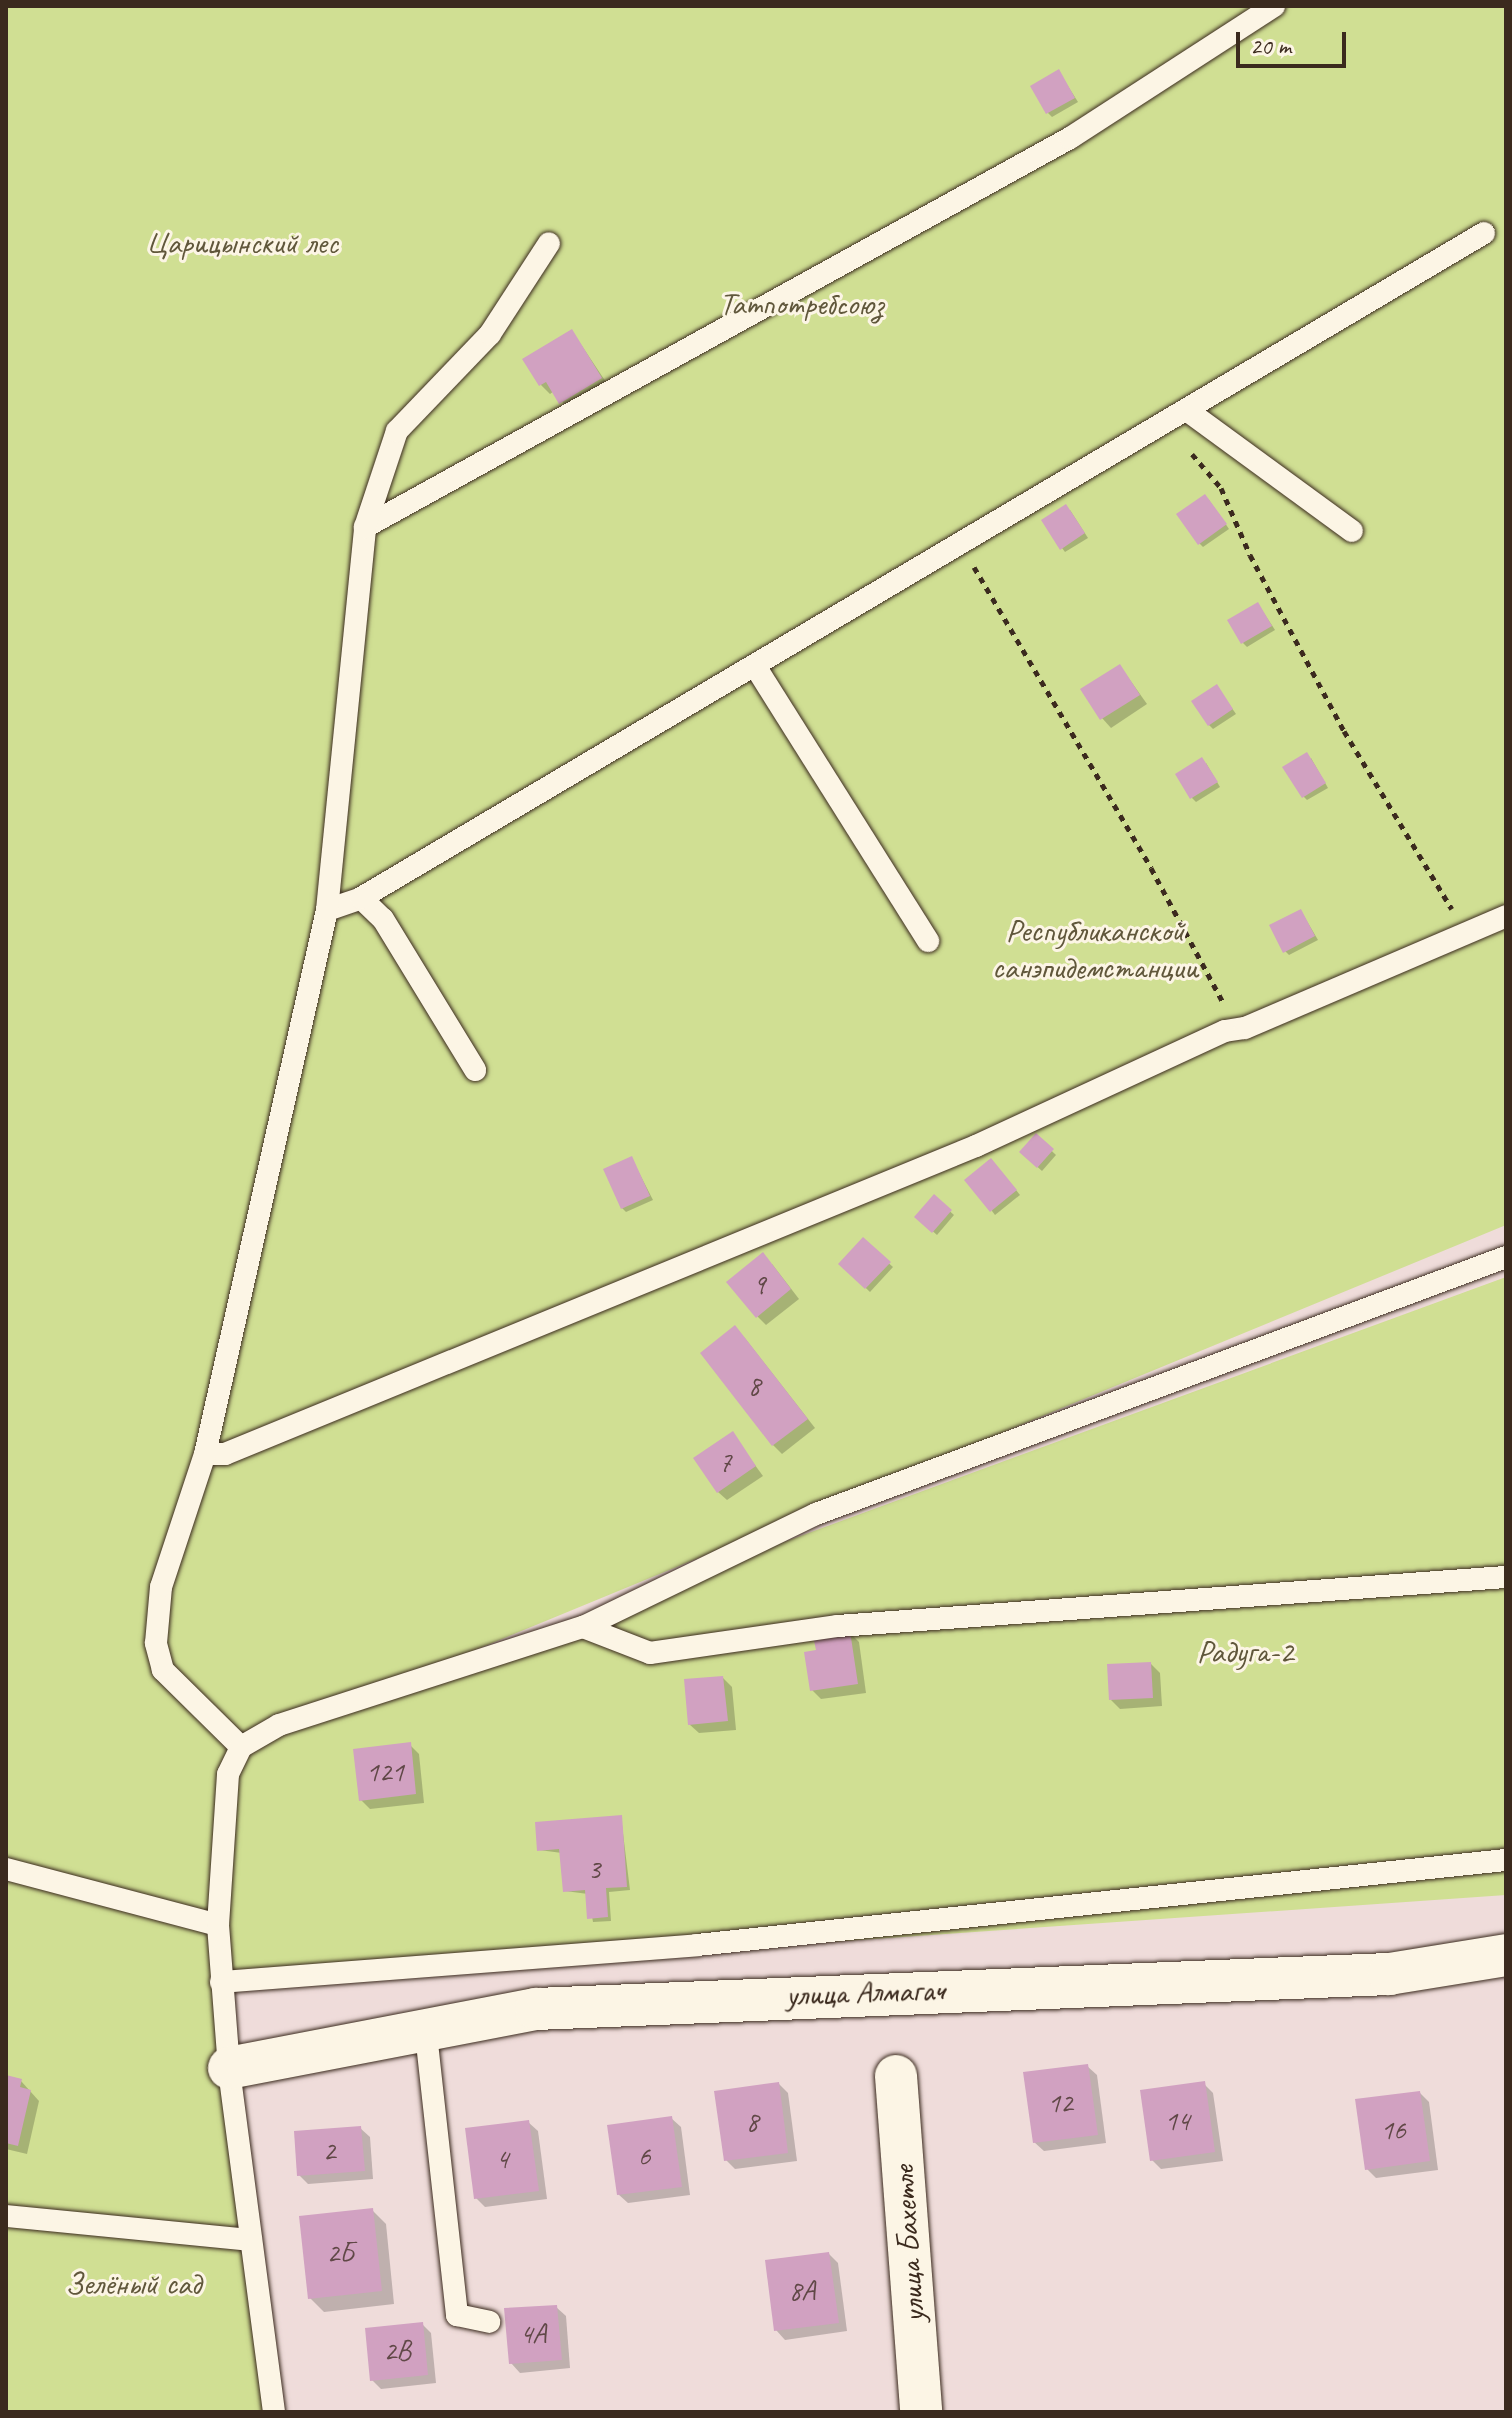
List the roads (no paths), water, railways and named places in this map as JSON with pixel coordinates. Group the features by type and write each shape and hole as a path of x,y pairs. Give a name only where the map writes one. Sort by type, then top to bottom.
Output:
{"street":[{"name":"улица Алмагач","path":"229,2068 426,2034 536,2009 1389,1974 1506,1955"},
{"name":"улица Бахетле","path":"896,2076 921,2412"}],"lane":[{"path":"365,527 1070,138 1274,6"},
{"path":"327,910 361,898 1167,424 1484,233"},
{"path":"241,1747 163,1670 156,1643 161,1587 205,1454 327,910 365,527 397,431 490,334 549,243"},
{"path":"1188,411 1352,531"},
{"path":"755,666 928,941"},
{"path":"361,898 383,919 475,1070"},
{"path":"205,1454 225,1454 976,1146 1238,1029 1506,916"},
{"path":"274,2412 229,2068 218,1925 228,1774 241,1747 279,1725 583,1627 816,1514 1506,1257"},
{"path":"583,1627 650,1653 838,1626 1506,1577"},
{"path":"221,1982 697,1945 1506,1860"},
{"path":"6,1869 218,1925"},
{"path":"426,2034 457,2315 489,2322"},
{"path":"6,2216 251,2240"}],"park label":[{"name":"Царицынский лес","path":"242,243"},
{"name":"Татпотребсоюз","path":"801,304"},
{"name":"Республиканской санэпидемстанции","path":"1095,950"},
{"name":"Радуга-2","path":"1245,1652"},
{"name":"Зелёный сад","path":"133,2284"}]}
